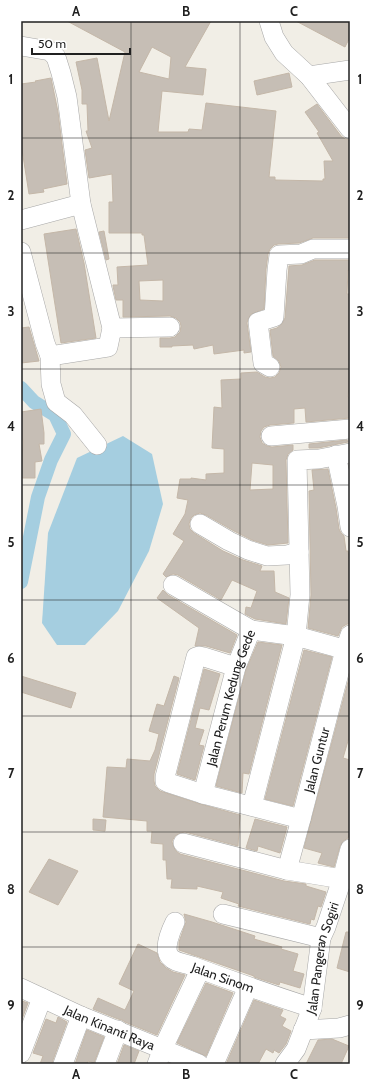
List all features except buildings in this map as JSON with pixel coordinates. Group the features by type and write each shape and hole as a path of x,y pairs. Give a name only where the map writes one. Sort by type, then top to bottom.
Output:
{"street":[{"path":"269,21 274,37 284,53 309,76 350,129"},
{"path":"21,46 50,51 56,56 67,97 81,204 112,328 108,347 50,356"},
{"path":"309,76 350,70"},
{"path":"21,220 81,204"},
{"path":"270,367 263,363 258,322 274,317 279,255 301,254 313,248 350,249"},
{"path":"21,252 45,343 50,356 51,384 56,402 73,415 97,445"},
{"path":"112,328 170,326"},
{"path":"271,436 350,429"},
{"path":"252,806 296,636 300,595 297,460 319,459 343,454 350,527"},
{"path":"200,524 229,541 248,550 267,556 287,556 299,552"},
{"path":"173,585 251,630"},
{"name":"Jalan Perum Kedung Gede","path":"203,794 236,667 251,630 348,645"},
{"name":"Jalan Guntur","path":"286,870 348,645"},
{"path":"236,667 200,656 196,657 165,781 203,794 301,819"},
{"path":"183,843 286,870 342,879"},
{"name":"Jalan Pangeran Sogiri","path":"285,1064 306,1038 312,1008 321,938 342,879 350,849"},
{"path":"223,914 321,938"},
{"name":"Jalan Sinom","path":"175,922 169,937 167,952 175,961 312,1008"},
{"path":"160,1056 200,970"},
{"path":"214,1064 248,987"},
{"name":"Jalan Kinanti Raya","path":"21,988 81,1016 118,1030 160,1056 199,1064"},
{"path":"21,1053 42,998"},
{"path":"63,1064 81,1016"},
{"path":"298,1064 306,1038 350,1025"},
{"path":"105,1064 118,1030"}],"water":[{"path":"123,436 152,454 163,504 149,551 118,611 85,645 57,645 42,623 48,533 77,458"}],"waterway":[{"path":"21,388 34,402 55,415 64,434 51,460 38,497 21,582"}]}
